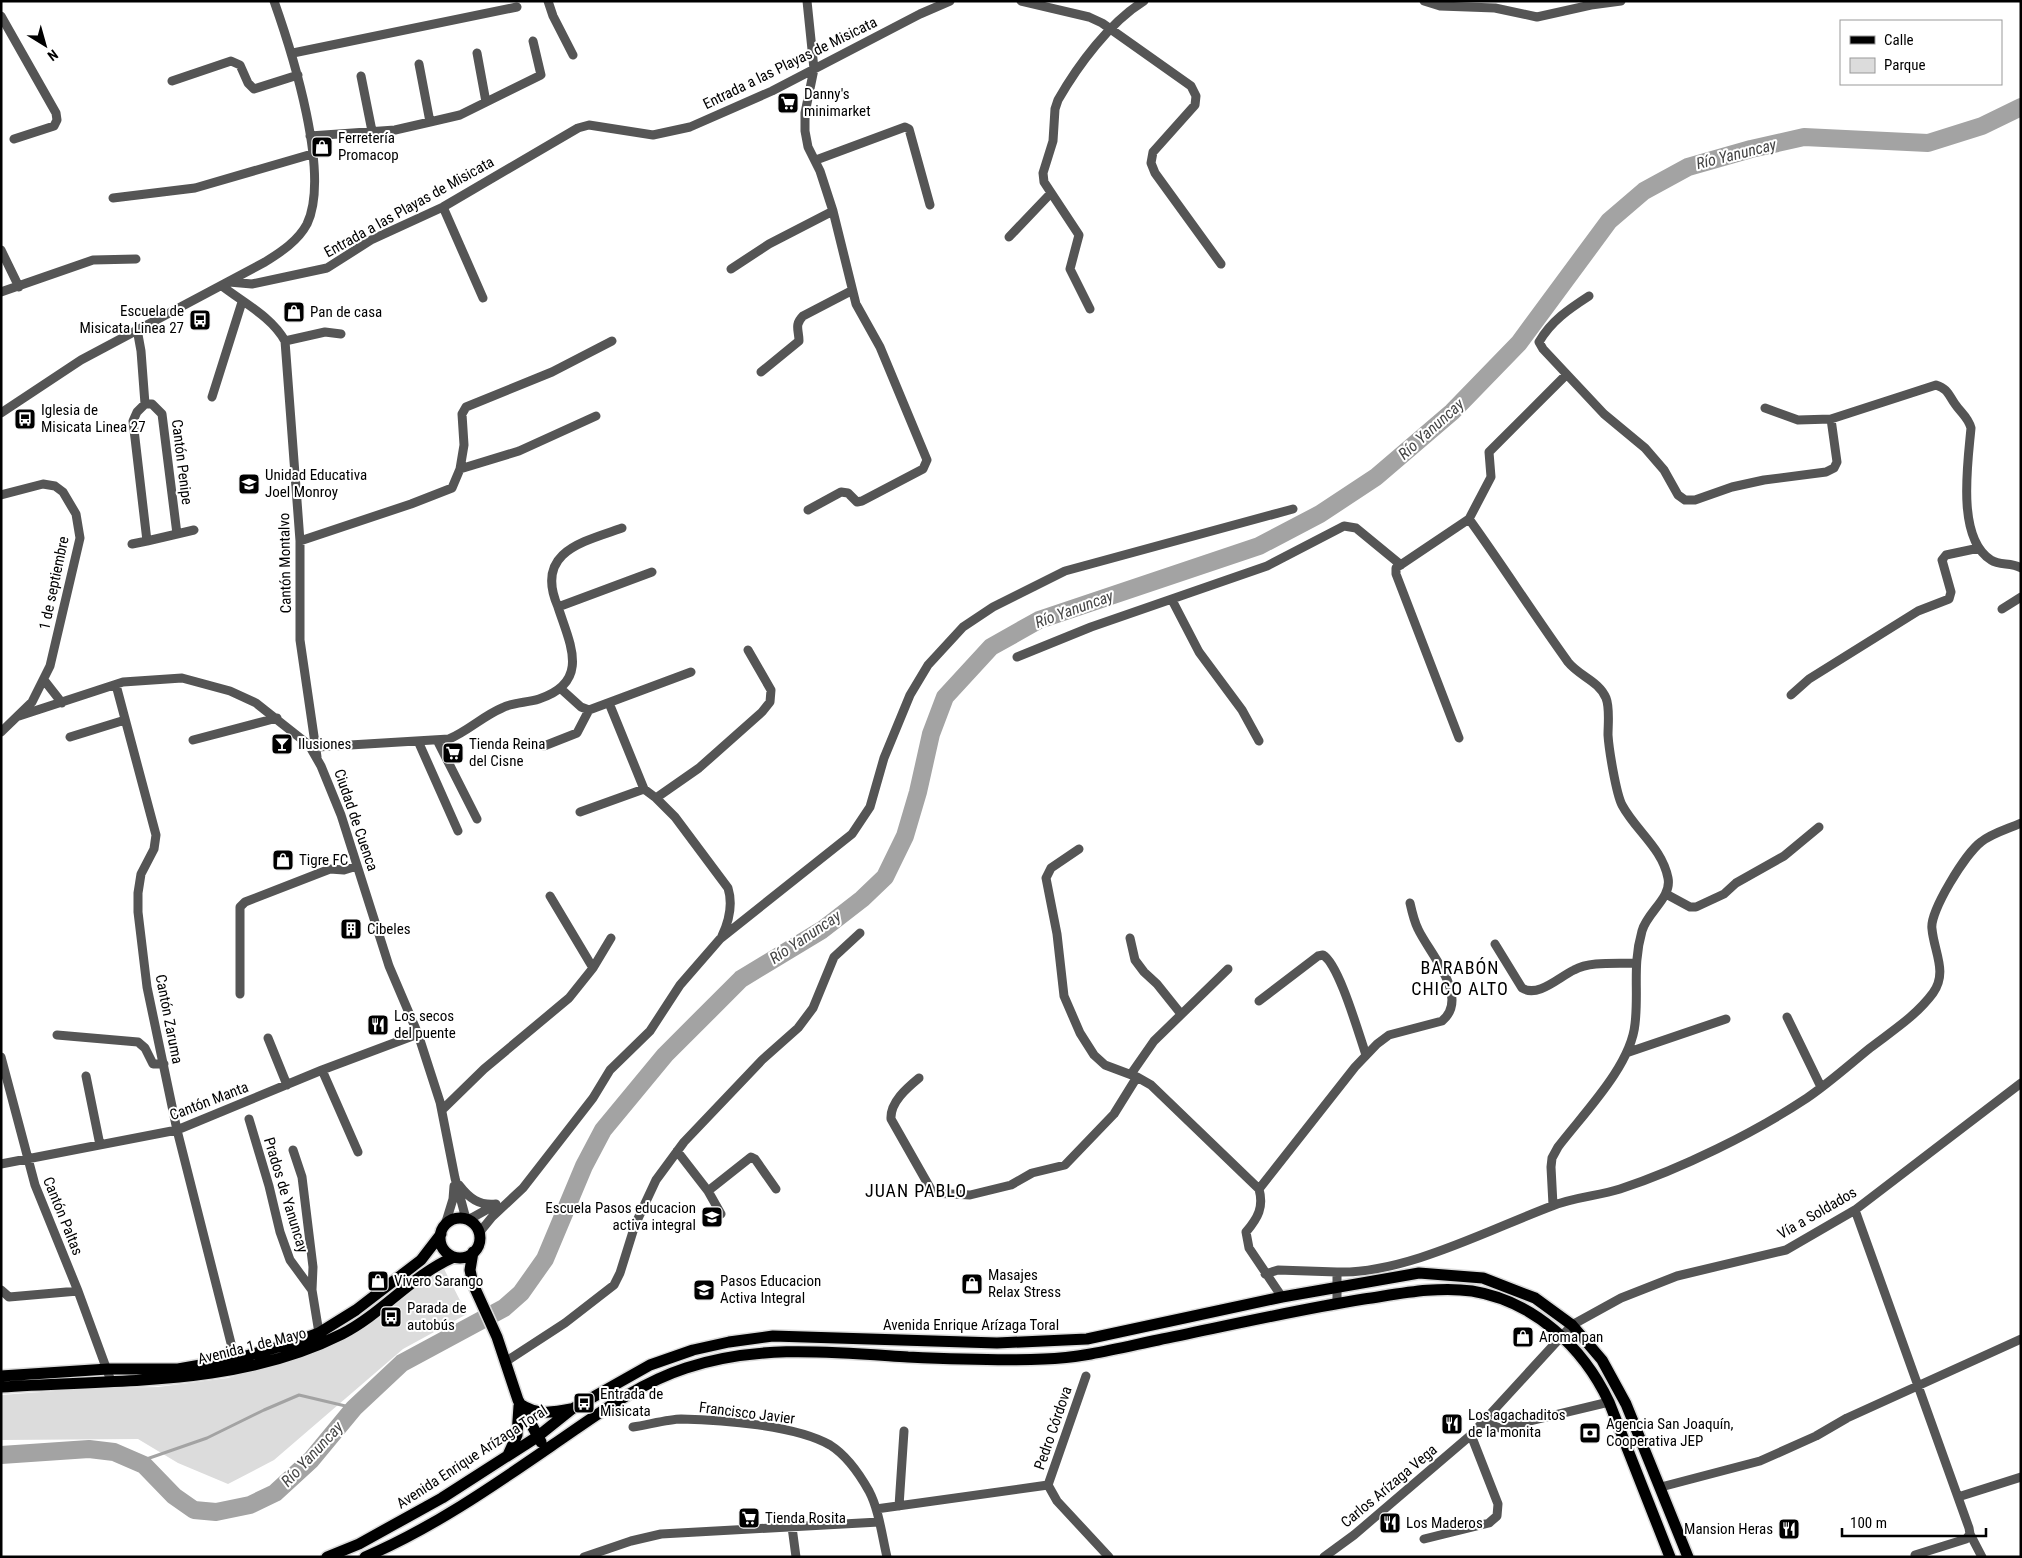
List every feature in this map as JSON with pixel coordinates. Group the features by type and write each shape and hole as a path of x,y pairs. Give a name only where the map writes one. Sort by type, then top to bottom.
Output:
{"main road":[{"path":"455,1257 465,1257 473,1252 479,1244 477,1228 467,1219 455,1219 443,1230 442,1246 455,1257 474,1286 497,1337 520,1404 546,1450"},
{"name":"Avenida 1 de Mayo","path":"1,1387 178,1368 235,1359 289,1344 319,1333 356,1310 410,1270 430,1250 443,1230"},
{"path":"473,1252 470,1270 474,1286"},
{"name":"Avenida 1 de Mayo","path":"1,1376 110,1375 180,1379 211,1374 279,1358 321,1344 364,1320 428,1270 455,1257"},
{"name":"Avenida Enrique Arízaga Toral","path":"326,1557 359,1544 442,1498 537,1437 572,1409 650,1365 693,1350 728,1342 773,1336 939,1342 1055,1342 1124,1333 1282,1297 1420,1273 1483,1278 1535,1298 1572,1324 1602,1360 1626,1404 1688,1557"},
{"name":"Avenida Enrique Arízaga Toral","path":"364,1557 420,1529 508,1476 637,1388 690,1367 729,1357 770,1352 812,1351 928,1358 1046,1359 1100,1352 1337,1303 1443,1289 1471,1291 1498,1297 1514,1304 1536,1315 1561,1335 1582,1358 1609,1402 1670,1557"},
{"path":"520,1404 533,1412 552,1413 572,1409"},
{"path":"506,1457 512,1449 517,1435 520,1404"}],"street":[{"path":"1,413 81,360 226,284 281,252 306,226 313,206 314,189 310,136 298,75 274,1"},
{"path":"548,1 553,16 573,55"},
{"path":"807,1 814,69 805,113 808,147 816,160 833,211 851,290 861,316 880,348 926,454 926,465 916,473 862,501 857,502 848,493 841,492 808,510"},
{"name":"Entrada a las Playas de Misicata","path":"226,284 252,284 327,268 371,240 443,207 578,128 589,125 654,135 670,133 690,127 754,99 920,14 950,1"},
{"path":"1021,1 1088,16 1110,28 1191,86 1196,96 1195,105 1153,152 1151,163 1155,173 1221,264"},
{"path":"1090,309 1070,269 1079,235 1050,193 1044,182 1043,173 1053,141 1055,108 1058,100 1110,28 1125,13 1144,1"},
{"path":"1424,1 1440,6 1495,8 1537,17 1591,5 1621,1"},
{"path":"292,53 517,6"},
{"path":"1,16 56,113 57,120 54,126 14,140"},
{"path":"310,136 395,130 460,115 541,75 533,41"},
{"path":"477,53 486,102"},
{"path":"172,80 231,61 240,65 248,83 254,89 298,75"},
{"path":"419,64 430,122"},
{"path":"361,76 372,131"},
{"path":"816,160 904,127 909,129 930,205"},
{"path":"113,198 195,188 312,154"},
{"path":"1009,237 1050,193"},
{"path":"443,207 484,298"},
{"path":"731,269 769,244 833,211"},
{"path":"1,250 19,287"},
{"path":"1,292 93,260 136,259"},
{"path":"226,284 242,302 280,331 285,341 325,332 341,334"},
{"path":"761,372 798,341 796,329 798,322 803,316 851,290"},
{"path":"1589,296 1568,310 1549,327 1539,342 1566,375 1604,414 1645,448 1664,470 1678,495 1685,500 1695,500 1732,487 1764,480 1826,472 1834,468 1837,462 1831,419"},
{"path":"212,398 242,302"},
{"path":"137,329 145,404 137,412 133,421 147,540"},
{"name":"Cantón Montalvo","path":"285,341 300,541 300,640 317,752"},
{"path":"300,541 452,488 460,468 465,435 462,414 466,407 552,372 612,341"},
{"path":"1460,738 1396,574 1396,568 1469,519 1491,477 1490,452 1566,375"},
{"path":"1765,408 1798,420 1831,419 1936,385 1944,388 1968,418 1971,428 1965,500 1979,548 1991,560 2021,568"},
{"name":"Cantón Penipe","path":"145,404 152,404 162,414 177,534"},
{"path":"460,468 519,451 596,416"},
{"name":"1 de septiembre","path":"1,495 43,484 55,486 70,503 79,525 80,538 50,666 32,702 1,732"},
{"path":"479,1233 509,1199 523,1188 593,1098 610,1070 650,1031 680,985 720,938 852,834 862,822 870,807 884,758 910,695 928,665 962,627 993,607 1065,571 1293,509"},
{"path":"1469,519 1570,664 1602,691 1607,700 1609,743 1621,804 1649,840 1663,864 1668,880 1666,894 1649,914 1642,929 1635,963 1636,1024 1628,1052 1558,1146 1552,1158 1553,1205"},
{"path":"1017,657 1091,627 1268,566 1344,526 1356,528 1401,565"},
{"path":"317,752 448,739 461,734 503,707 540,699 560,688 573,670 574,659 552,584 553,568 566,551 583,542 622,528"},
{"path":"132,544 194,530"},
{"path":"1790,694 1809,679 1918,611 1949,599 1951,592 1942,560 1946,555 1979,548"},
{"path":"558,607 652,572"},
{"path":"2002,609 2021,597"},
{"path":"1172,600 1199,652 1242,710 1259,741"},
{"path":"656,798 699,768 762,712 770,702 771,690 748,650"},
{"path":"560,688 581,707 589,710 691,672"},
{"name":"Ciudad de Cuenca","path":"19,716 116,685 182,678 230,691 256,704 298,734 317,752 340,815 389,966 418,1034 442,1110 455,1178 467,1219"},
{"path":"44,680 62,702"},
{"name":"Cantón Zaruma","path":"116,685 156,835 154,849 141,874 138,912 148,987 177,1130 235,1359"},
{"path":"609,703 644,788 675,817 728,888 731,897 730,914 720,938"},
{"path":"544,746 577,733 589,710"},
{"path":"193,740 277,718"},
{"path":"70,737 125,720"},
{"path":"437,740 477,820"},
{"path":"414,741 455,831"},
{"path":"580,812 644,788"},
{"path":"1265,1274 1281,1270 1337,1272 1376,1269 1419,1257 1553,1205 1578,1197 1619,1190 1704,1154 1770,1120 1821,1087 1917,1012 1940,980 1940,967 1932,929 1934,913 1973,849 1989,837 2021,823"},
{"path":"1666,894 1690,907 1696,907 1724,894 1736,884 1784,856 1819,827"},
{"path":"1079,849 1051,868 1046,878 1057,934 1064,996 1080,1033 1094,1055 1104,1065 1134,1076 1151,1085 1259,1189 1262,1202 1257,1218 1246,1232 1249,1248 1282,1297"},
{"path":"240,994 240,907 245,902 330,869 344,870 357,866"},
{"path":"550,896 593,968"},
{"path":"1259,1189 1366,1055 1389,1035 1442,1021 1453,1008 1446,976 1417,927 1410,903"},
{"path":"505,1362 565,1323 614,1285 620,1273 639,1216 656,1180 676,1151 762,1060 798,1028 813,1008 834,957 860,933"},
{"path":"442,1110 484,1069 569,998 593,968 611,938"},
{"path":"1130,938 1135,960 1181,1014"},
{"path":"1495,944 1522,988 1528,992 1536,991 1581,967 1635,963"},
{"path":"1260,1001 1318,956 1323,955 1330,964 1351,1008 1366,1055"},
{"path":"919,1078 893,1105 891,1111 892,1118 933,1193 970,1195 1011,1184 1032,1172 1065,1165 1114,1114 1154,1041 1228,969"},
{"path":"1787,1017 1821,1087"},
{"path":"1628,1052 1726,1019"},
{"name":"Cantón Manta","path":"1,1164 177,1130 322,1070 418,1034"},
{"path":"57,1035 138,1042 145,1048 152,1064 164,1064"},
{"path":"268,1038 286,1085"},
{"name":"Cantón Paltas","path":"1,1057 27,1160 110,1375"},
{"path":"322,1070 358,1152"},
{"path":"86,1076 100,1145"},
{"name":"Vía a Soldados","path":"1572,1324 1621,1298 1677,1276 1786,1250 1855,1210 2021,1083"},
{"name":"Prados de Yanuncay","path":"249,1119 269,1186 280,1232 290,1260 312,1290 319,1333"},
{"path":"293,1150 302,1177 314,1266 312,1290"},
{"path":"676,1151 708,1191 721,1214"},
{"path":"708,1191 751,1157 755,1158 776,1189"},
{"path":"455,1178 472,1200 496,1204"},
{"name":"Ciudad de Cuenca","path":"443,1230 453,1199 455,1178"},
{"path":"467,1219 509,1199"},
{"path":"1855,1210 1970,1534 1982,1557"},
{"path":"1337,1272 1337,1303"},
{"path":"1,1290 9,1297 78,1291"},
{"name":"Carlos Arízaga Vega","path":"1324,1557 1354,1535 1471,1435 1572,1324"},
{"path":"1661,1487 1760,1461 1917,1385 2021,1339"},
{"name":"Pedro Córdova","path":"1086,1376 1048,1485 1057,1501 1109,1557"},
{"path":"1482,1422 1500,1428 1609,1402"},
{"name":"Francisco Javier","path":"633,1427 679,1419 770,1427 811,1436 831,1446 861,1478 876,1509 887,1557"},
{"path":"899,1506 904,1431"},
{"path":"1424,1540 1489,1523 1496,1516 1498,1504 1471,1435"},
{"path":"1958,1497 2021,1477"},
{"path":"876,1509 1048,1485"},
{"path":"584,1557 631,1541 662,1534 878,1522"},
{"path":"792,1527 796,1557"},
{"path":"1915,1555 1966,1539 1970,1534"}],"green space":[{"path":"443,1267 467,1314 403,1349 274,1460 228,1484 178,1463 138,1439 1,1440 1,1395 96,1388 158,1387 228,1378 294,1358 367,1327"}],"waterway":[{"name":"Río Yanuncay","path":"1,1455 89,1449 114,1452 144,1465 174,1496 194,1510 216,1512 250,1505 275,1493 311,1460 354,1408 402,1363 504,1308 521,1293 545,1259 584,1166 603,1130 665,1055 741,979 822,930 862,899 885,877 905,836 918,792 931,734 945,697 991,647 1039,620 1259,546 1320,514 1376,477 1452,412 1519,343 1609,221 1644,191 1688,167 1751,149 1804,137 1928,143 1982,126 2021,107"},
{"name":"Río Yanuncay","path":"138,1462 207,1438 299,1395 354,1408"}],"place":[{"name":"Danny's minimarket","path":"788,103"},
{"name":"Ferretería Promacop","path":"322,147"},
{"name":"Pan de casa","path":"294,312"},
{"name":"Escuela de Misicata Linea 27","path":"200,320"},
{"name":"Iglesia de Misicata Linea 27","path":"25,419"},
{"name":"Unidad Educativa Joel Monroy","path":"249,484"},
{"name":"Ilusiones","path":"282,744"},
{"name":"Tienda Reina del Cisne","path":"453,753"},
{"name":"Tigre FC","path":"283,860"},
{"name":"Cibeles","path":"351,929"},
{"name":"Los secos del puente","path":"378,1025"},
{"name":"Escuela Pasos educacion activa integral","path":"712,1217"},
{"name":"Vivero Sarango","path":"378,1281"},
{"name":"Masajes Relax Stress","path":"972,1284"},
{"name":"Pasos Educacion Activa Integral","path":"704,1290"},
{"name":"Parada de autobús","path":"391,1317"},
{"name":"Aroma pan","path":"1523,1337"},
{"name":"Entrada de Misicata","path":"584,1403"},
{"name":"Los agachaditos de la monita","path":"1452,1424"},
{"name":"Agencia San Joaquín, Cooperativa JEP","path":"1590,1433"},
{"name":"Tienda Rosita","path":"749,1518"},
{"name":"Los Maderos","path":"1390,1523"},
{"name":"Mansion Heras","path":"1789,1529"}],"district":[{"name":"BARABÓN CHICO ALTO","path":"1460,978"},
{"name":"JUAN PABLO","path":"916,1190"}]}
